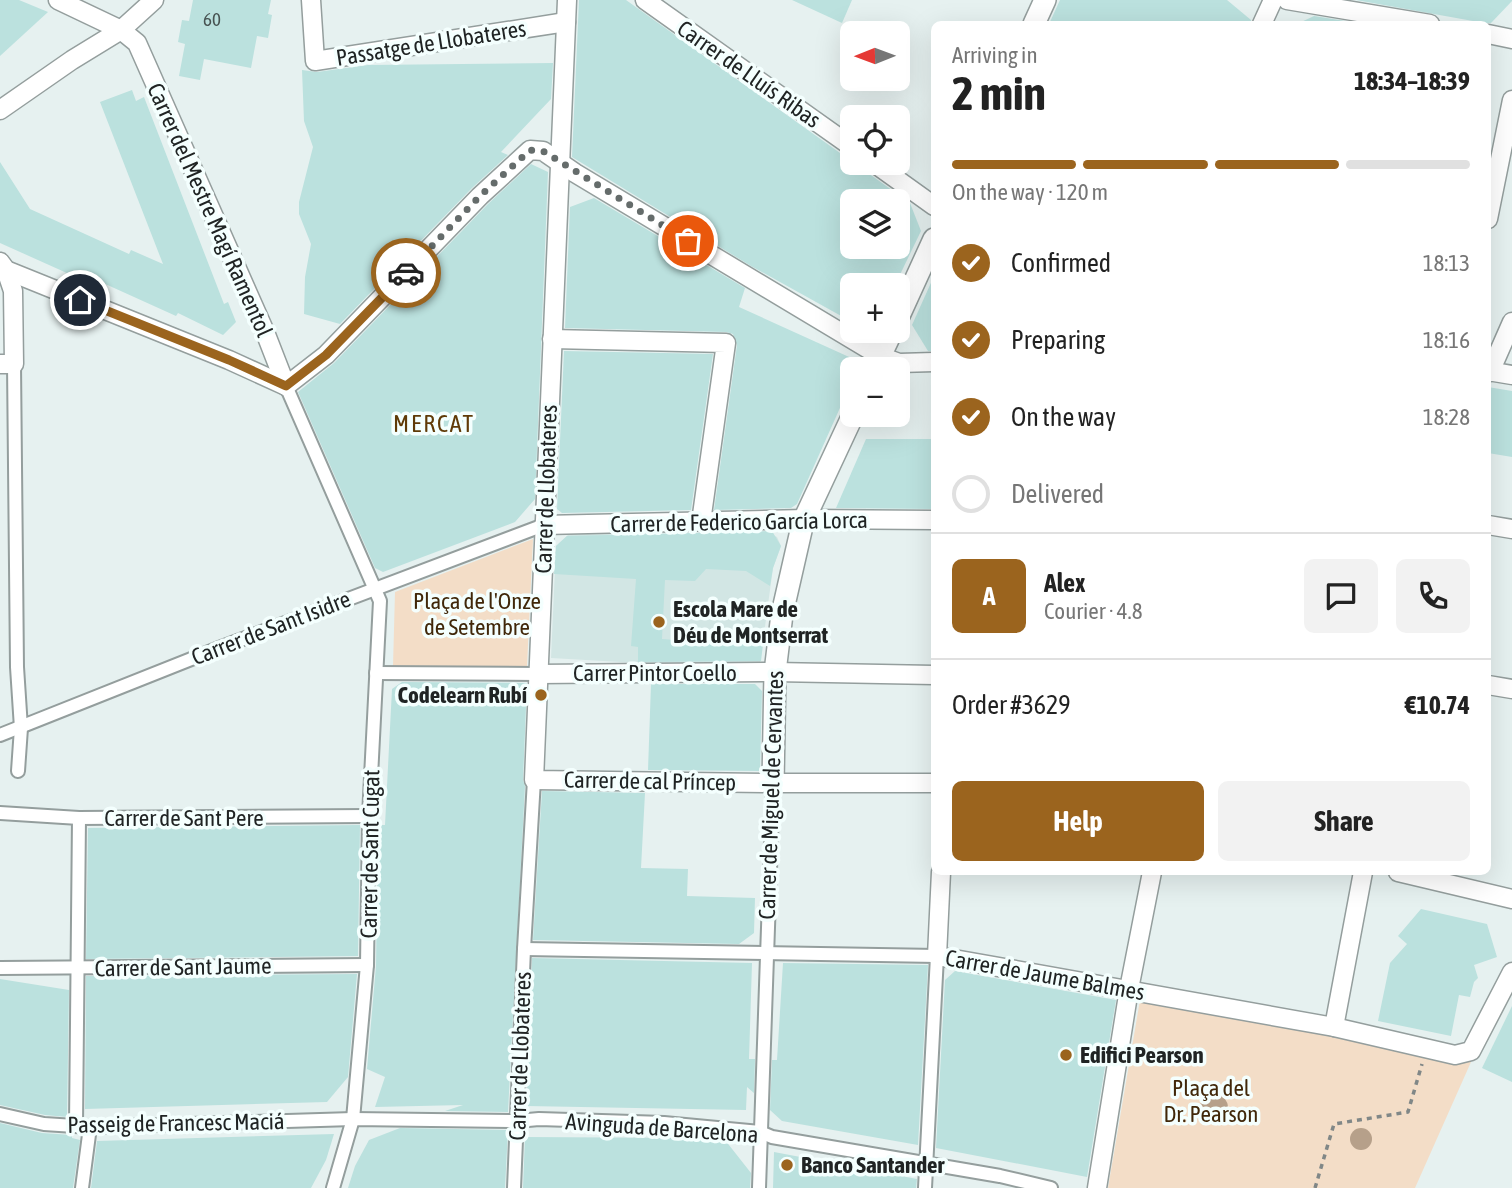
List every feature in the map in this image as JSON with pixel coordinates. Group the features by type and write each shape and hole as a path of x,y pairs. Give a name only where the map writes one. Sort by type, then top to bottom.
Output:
{"street":[{"path":"58,0 121,30"},
{"path":"0,110 121,30 154,0"},
{"name":"Passatge de Llobateres","path":"311,0 315,61 566,22"},
{"name":"Carrer de Llobateres","path":"514,1188 567,0"},
{"name":"Carrer de Lluís Ribas","path":"645,0 840,139"},
{"path":"1035,21 1045,0"},
{"path":"1263,21 1273,0"},
{"path":"1287,0 1412,21"},
{"name":"Carrer del Mestre Magí Ramentol","path":"121,30 137,43 265,332 374,589"},
{"path":"1491,34 1512,38"},
{"path":"1491,207 1507,146 1512,100"},
{"path":"3,266 286,386 326,355 480,196 530,150 543,151 868,357"},
{"path":"891,175 931,204"},
{"path":"910,292 931,246"},
{"path":"3,266 13,291 7,364 21,728 18,771"},
{"path":"1491,368 1512,322"},
{"path":"552,339 726,343 701,522"},
{"path":"910,363 931,362"},
{"path":"1491,372 1512,375"},
{"name":"Carrer de Miguel de Cervantes","path":"759,1188 775,672 782,614 804,519 847,427"},
{"name":"Carrer de Federico García Lorca","path":"544,525 804,519 931,520"},
{"name":"Carrer de Sant Isidre","path":"0,735 219,648 544,525"},
{"path":"1491,526 1512,529"},
{"name":"Carrer de Sant Cugat","path":"332,1188 353,1119 367,965 369,816 380,601 374,589"},
{"name":"Carrer Pintor Coello","path":"376,673 775,672 931,675"},
{"path":"1491,686 1512,689"},
{"name":"Carrer de cal Príncep","path":"534,779 931,783"},
{"name":"Carrer de Sant Pere","path":"0,813 79,818 369,816"},
{"path":"76,1125 79,818"},
{"path":"925,1188 941,875"},
{"path":"1097,1188 1129,989 1151,875"},
{"path":"1334,1027 1362,875"},
{"path":"1411,875 1512,899"},
{"name":"Carrer de Jaume Balmes","path":"524,949 937,956 1334,1027 1455,1055 1471,1051 1512,972"},
{"name":"Carrer de Sant Jaume","path":"0,968 367,965"},
{"name":"Passeig de Francesc Maciá","path":"0,1114 44,1124 90,1128 353,1119"},
{"name":"Avinguda de Barcelona","path":"353,1119 539,1119 664,1123 760,1132 772,1137 1000,1176 1051,1188"},
{"path":"82,1188 90,1128"}],"path":[{"path":"1315,1188 1334,1124 1408,1112 1426,1049"}],"shaded area":[{"name":"Escola Mare de Déu de Montserrat","path":"569,534 771,534 777,537 781,546 773,568 760,663 638,663 551,658 556,546"},
{"path":"1214,1094 1224,1098 1228,1108 1224,1118 1214,1122 1204,1118 1200,1108 1204,1098"},
{"path":"1357,1128 1365,1128 1372,1135 1372,1143 1365,1150 1357,1150 1350,1143 1350,1135"}],"green space":[{"name":"Plaça de l'Onze de Setembre","path":"533,539 527,666 393,666 395,592"},
{"name":"Plaça del Dr. Pearson","path":"1140,1000 1471,1062 1415,1188 1108,1188"}],"building":[{"path":"0,0 19,0 48,12 0,56"},
{"path":"193,0 271,0 268,14 272,15 268,38 257,36 251,68 204,59 200,80 179,76 185,44 178,42 182,20 189,21"},
{"path":"579,0 626,0 840,153 840,175 871,175 890,189 840,189 840,259 908,259 901,273 840,273 840,315 751,266 572,157"},
{"path":"792,0 852,0 840,22"},
{"path":"1060,0 1227,0 1251,20 1251,21 1050,21"},
{"path":"1356,0 1512,0 1491,23"},
{"path":"1314,16 1345,21 1303,21"},
{"path":"553,63 551,99 501,152 508,155 472,188 340,324 304,314 305,277 311,244 299,214 299,202 313,147 304,121 302,70 317,72 368,65"},
{"path":"132,90 136,101 144,97 224,304 228,302 236,322 223,335 178,313 176,316 81,273 78,278 0,243 0,162 30,209 129,254 131,250 163,264 100,102"},
{"path":"531,164 548,172 535,499 515,522 383,572 375,568 298,392 334,363 488,204"},
{"path":"594,198 745,288 739,307 849,357 840,357 840,408 797,504 791,508 714,510 737,345 733,334 565,328 570,207"},
{"path":"910,203 921,231 910,254"},
{"path":"931,283 931,351 928,351 912,325"},
{"path":"564,351 713,354 691,510 562,513 557,509"},
{"path":"1491,388 1512,391 1512,457 1491,454"},
{"path":"866,439 931,439 931,509 836,508"},
{"path":"772,531 781,546 770,586 746,571 706,569 695,581 665,580 662,639 716,643 717,634 764,636 761,661 638,662 638,647 631,646 636,579 554,574 556,546 567,536"},
{"path":"402,682 527,683 523,780 525,786 508,1112 445,1111 463,1105 375,1107 385,1077 367,1069 376,966 378,825 385,825 392,689"},
{"path":"651,684 755,684 762,691 760,771 648,770"},
{"path":"542,791 645,793 641,868 688,869 687,896 755,898 754,933 739,944 533,940"},
{"path":"360,825 358,956 86,959 88,828"},
{"path":"1421,909 1487,924 1497,957 1474,965 1478,978 1474,982 1470,997 1459,995 1451,1036 1378,1021 1390,963 1407,944 1398,936"},
{"path":"532,958 752,963 749,1059 755,1059 754,1093 747,1087 746,1110 526,1106"},
{"path":"783,963 928,965 918,1145 782,1121 770,1110 772,1060 777,1060"},
{"path":"955,971 1116,1000 1087,1177 936,1148 945,980"},
{"path":"357,974 348,1077 327,1102 85,1109 86,976"},
{"path":"0,979 69,990 67,1117 0,1105"},
{"path":"1512,1006 1512,1082 1482,1068"},
{"path":"0,1123 42,1133 72,1135 72,1138 80,1140 73,1188 0,1188"},
{"path":"400,1128 508,1130 505,1188 348,1188 355,1166 369,1140"},
{"path":"334,1134 326,1160 311,1188 91,1188 97,1141"},
{"path":"696,1136 725,1140 751,1173 750,1188 523,1188 525,1137"},
{"path":"774,1152 917,1179 916,1188 773,1188"}],"way so far":[{"path":"406,273 480,196 530,150 543,151 688,241"}],"place":[{"name":"Escola Mare de Déu de Montserrat","path":"659,622"},
{"name":"Codelearn Rubí","path":"541,695"},
{"name":"Edifici Pearson","path":"1066,1055"},
{"name":"Banco Santander","path":"787,1165"}],"district":[{"name":"MERCAT","path":"434,423"}],"route":[{"path":"80,300 286,386 326,355 406,273"}]}
